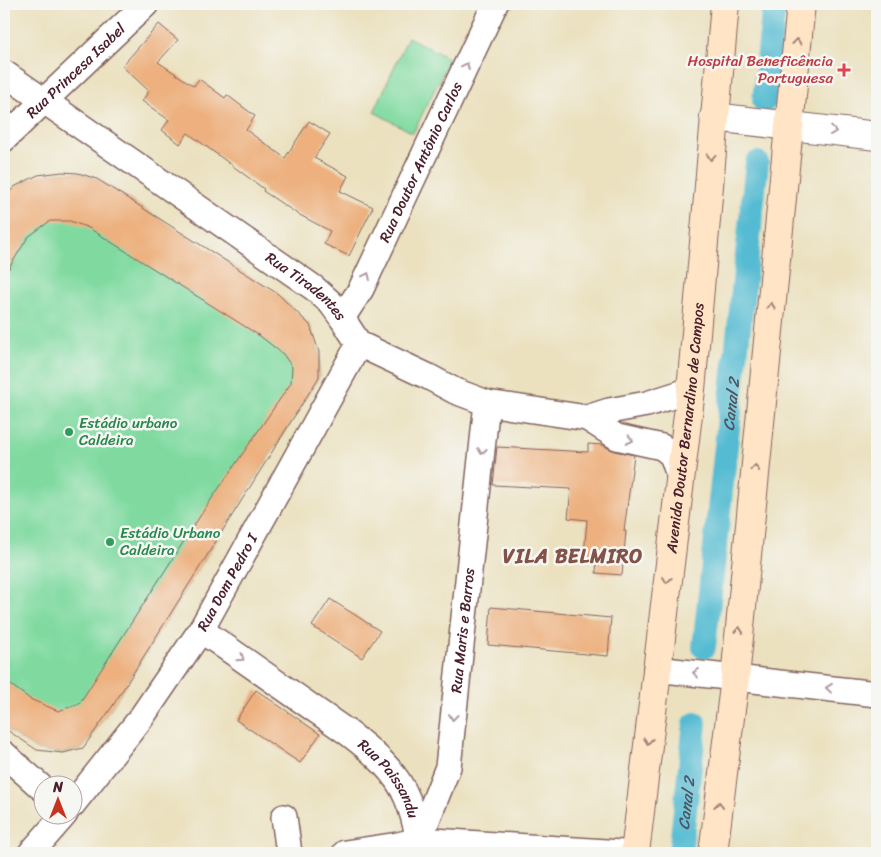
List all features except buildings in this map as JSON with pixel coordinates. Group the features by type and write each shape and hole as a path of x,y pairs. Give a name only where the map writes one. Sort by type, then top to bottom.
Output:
{"main road":[{"name":"Avenida Doutor Bernardino de Campos","path":"635,853 691,390 725,4"},
{"path":"713,853 735,678 801,4"}],"street":[{"name":"Rua Princesa Isabel","path":"4,139 146,4"},
{"name":"Rua Doutor Antônio Carlos","path":"342,318 361,289 495,4"},
{"name":"Rua Tiradentes","path":"4,73 314,288 331,303 358,344"},
{"path":"714,117 877,136"},
{"path":"358,344 455,391 487,403 587,418 617,437 662,447 672,455 680,478"},
{"name":"Rua Dom Pedro I","path":"82,792 141,718 201,630 358,344"},
{"path":"587,418 609,411 647,404 691,390"},
{"name":"Rua Maris e Barros","path":"418,846 448,767 487,403"},
{"name":"Rua Paissandu","path":"201,630 347,732 385,765 407,797 418,846 622,853"},
{"path":"656,669 877,694"},
{"path":"4,754 32,779"},
{"path":"284,817 289,853"},
{"path":"31,853 56,824"},
{"path":"344,853 398,845 418,846"}],"green space":[{"path":"408,37 450,59 413,133 374,112"},
{"name":"Estádio Urbano Caldeira","path":"62,172 78,173 97,179 277,294 310,325 319,352 319,377 112,707 83,748 63,753 37,750 4,728 4,199 23,182 44,175"}],"waterway":[{"name":"Canal 2","path":"764,101 774,4"},
{"name":"Canal 2","path":"704,647 757,163"},
{"name":"Canal 2","path":"680,853 695,724"}],"place":[{"name":"Hospital Beneficência Portuguesa","path":"844,70"},
{"name":"Estádio urbano Caldeira","path":"69,432"},
{"name":"Estádio Urbano Caldeira","path":"110,542"}],"district":[{"name":"VILA BELMIRO","path":"573,556"}]}
